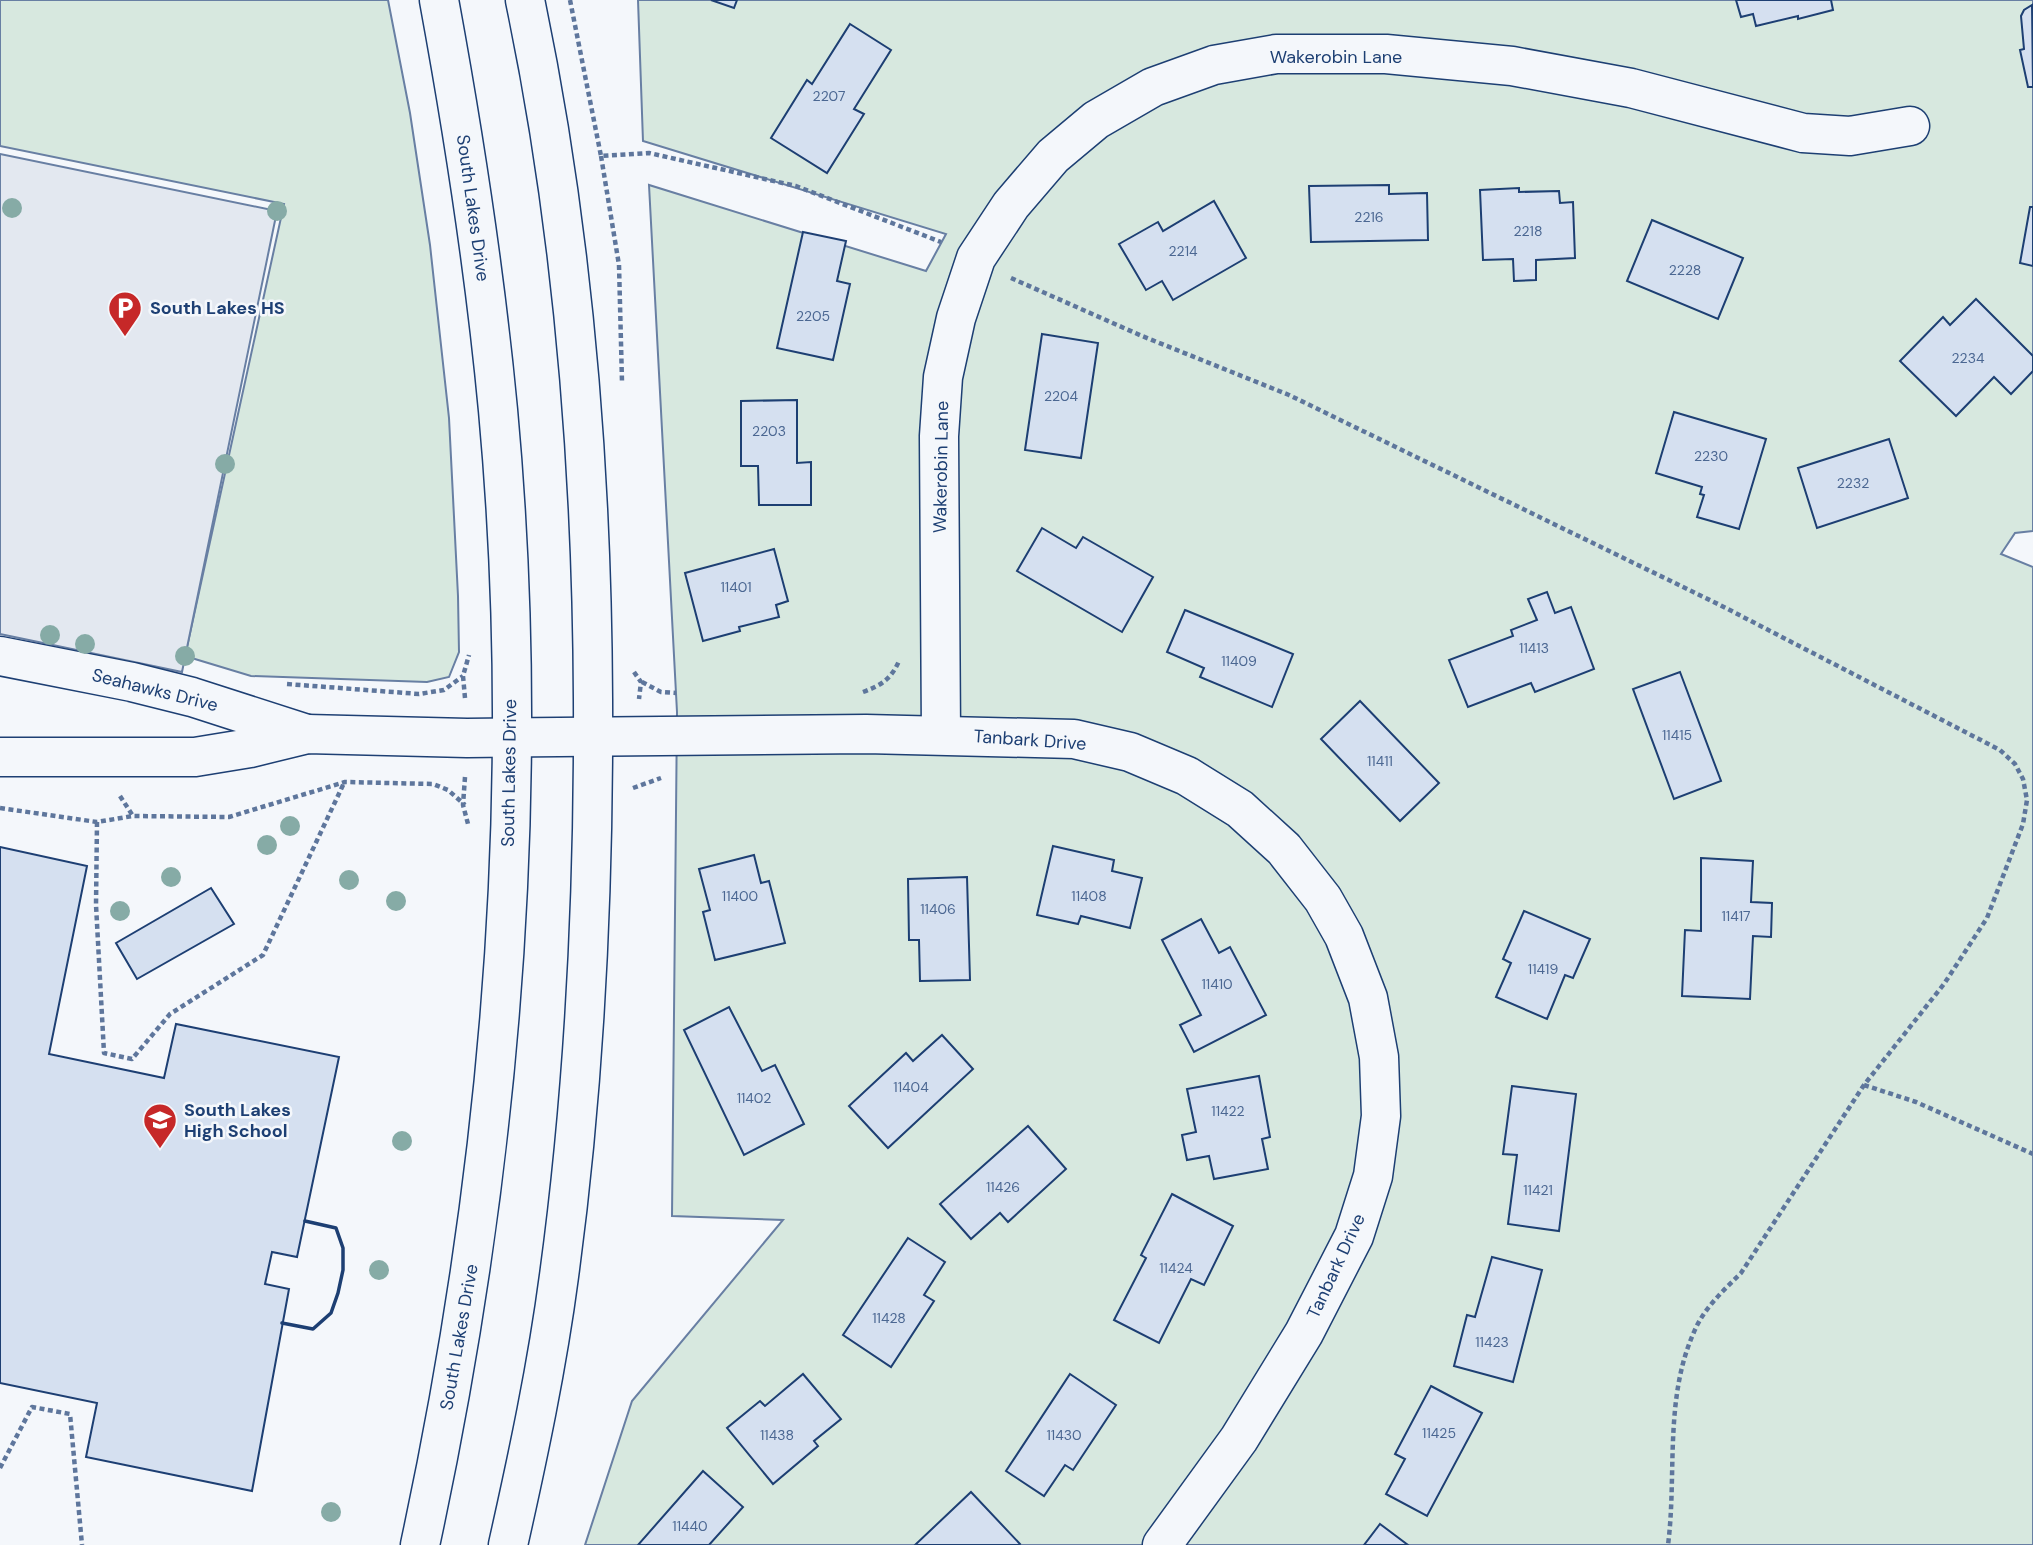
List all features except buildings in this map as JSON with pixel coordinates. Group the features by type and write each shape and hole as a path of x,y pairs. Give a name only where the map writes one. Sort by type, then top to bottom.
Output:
{"street":[{"name":"South Lakes Drive","path":"420,1545 456,1362 476,1240 491,1103 506,912 511,737 508,583 498,412 482,261 439,0"},
{"path":"508,1545 539,1404 559,1277 587,995 593,826 593,579 582,397 563,226 539,68 525,0"},
{"name":"Wakerobin Lane","path":"940,735 939,436 943,377 956,318 976,258 1011,205 1053,156 1096,120 1153,87 1214,65 1276,54 1386,54 1512,66 1631,88 1803,133 1850,136 1910,126"},
{"name":"Seahawks Drive","path":"0,656 132,682 192,697 307,734"},
{"name":"Seahawks Drive","path":"0,757 195,757 250,748 307,734 511,737"},
{"name":"Tanbark Drive","path":"511,737 940,735 1074,739 1130,752 1187,776 1240,809 1284,849 1323,899 1344,936 1368,998 1379,1057 1381,1116 1373,1177 1354,1236 1304,1333 1239,1439 1161,1545"}],"path":[{"path":"570,0 601,156 649,153 796,186 915,234 942,242 938,254"},
{"path":"976,258 1013,279 1130,331 1289,394 1720,605 2000,750 2015,764 2023,779 2027,800 2023,824 1987,918 1944,984 1864,1085 1741,1273 1715,1299 1694,1331 1684,1362 1671,1453 1671,1523 1668,1545"},
{"path":"862,692 880,686 891,677 899,662 899,652"},
{"path":"282,683 419,694 444,690 463,676"},
{"path":"641,682 661,692 680,694"},
{"path":"0,808 97,822 133,816 229,817 345,782 433,784 448,790 463,805"},
{"path":"97,822 96,905 104,1054 132,1059 170,1014 263,955 345,782"},
{"path":"1864,1085 1916,1102 2033,1154"},
{"path":"0,1468 32,1407 70,1415 82,1545"}],"shaded area":[{"path":"0,0 388,0 410,113 430,245 449,418 459,652 449,677 427,682 251,676 185,656 284,204 0,146"},
{"path":"638,0 2033,0 2033,531 2015,533 2001,554 2033,567 2033,1545 585,1545 632,1401 783,1220 672,1216 677,712 649,185 926,271 946,234 643,141"},
{"name":"South Lakes HS","path":"0,154 277,211 182,672 0,634"}],"wall":[{"path":"282,1323 313,1329 331,1313 338,1293 343,1270 343,1248 336,1228 305,1221"}],"place":[{"name":"South Lakes HS","path":"125,338"},
{"name":"South Lakes High School","path":"160,1150"}]}
